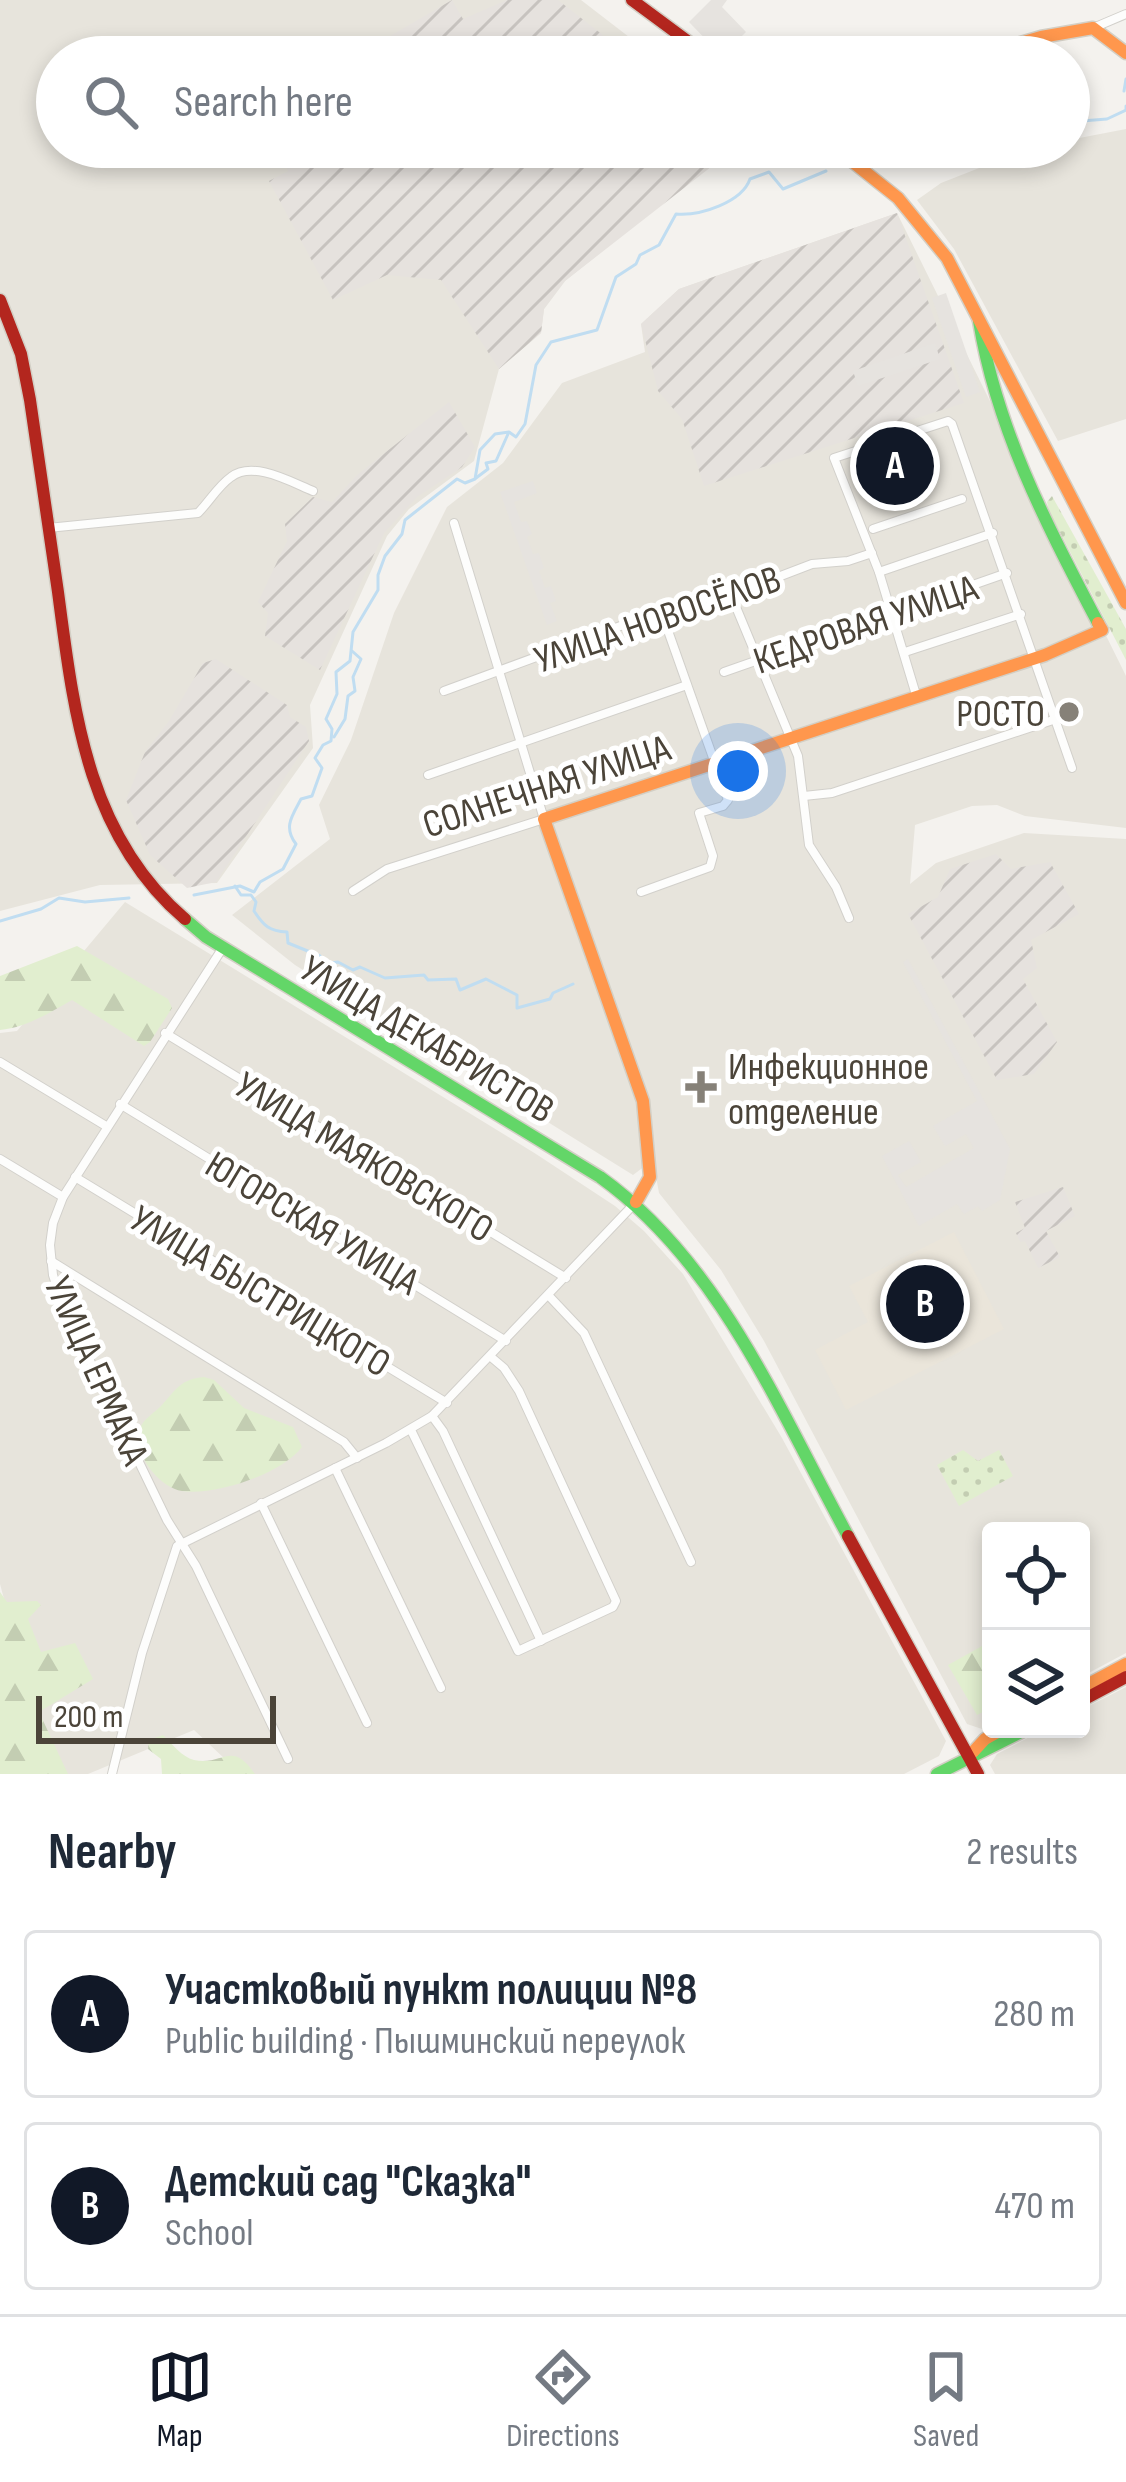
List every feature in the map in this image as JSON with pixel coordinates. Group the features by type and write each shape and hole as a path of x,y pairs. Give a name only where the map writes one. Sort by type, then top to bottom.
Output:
{"main road":[{"path":"632,0 681,36"},
{"path":"1047,36 1094,28 1126,53"},
{"path":"859,168 917,217 947,258 1126,603"},
{"name":"УЛИЦА ДЕКАБРИСТОВ","path":"0,300 26,375 76,725 101,811 127,859 151,891 222,949 636,1202 675,1241 706,1281 978,1774"},
{"path":"980,321 996,403"},
{"path":"996,403 1003,392 1015,391"},
{"name":"СОЛНЕЧНАЯ УЛИЦА","path":"544,819 917,698 1102,629 1019,465 996,403"},
{"path":"544,819 643,1101 650,1177 636,1202"},
{"path":"1090,1683 1126,1664"},
{"path":"1090,1696 1126,1677"},
{"path":"968,1757 987,1738"},
{"path":"937,1774 1009,1738"}],"street":[{"path":"1094,28 1126,14"},
{"path":"917,698 879,572 834,458 942,420 952,424 993,533 1072,768"},
{"path":"48,528 198,513 230,477 244,470 313,490"},
{"path":"873,530 962,499"},
{"path":"454,523 544,819"},
{"path":"879,572 993,533"},
{"name":"УЛИЦА НОВОСЁЛОВ","path":"444,691 661,611 731,595 812,564 872,553"},
{"name":"КЕДРОВАЯ УЛИЦА","path":"724,672 1007,573"},
{"path":"731,595 793,740 802,770 809,845 836,886 849,918"},
{"path":"641,892 712,865 699,813 728,800 661,611"},
{"path":"905,652 1021,614"},
{"path":"428,775 687,686"},
{"path":"804,796 832,793 1056,719"},
{"name":"СОЛНЕЧНАЯ УЛИЦА","path":"353,891 387,869 544,819"},
{"name":"УЛИЦА ЕРМАКА","path":"222,949 63,1197 53,1222 50,1260 62,1303 89,1363 288,1759"},
{"name":"УЛИЦА МАЯКОВСКОГО","path":"165,1034 566,1278"},
{"path":"0,1062 106,1126"},
{"name":"ЮГОРСКАЯ УЛИЦА","path":"120,1104 506,1341"},
{"path":"0,1159 63,1197"},
{"name":"УЛИЦА БЫСТРИЦКОГО","path":"75,1177 447,1403"},
{"path":"112,1774 142,1653 173,1551 181,1542 357,1458 432,1416 636,1202"},
{"path":"50,1260 344,1442 357,1458"},
{"path":"549,1295 584,1333 691,1562"},
{"path":"432,1416 541,1640 613,1607 616,1601 519,1391 491,1357"},
{"name":"УЛИЦА БЫСТРИЦКОГО","path":"410,1430 518,1652 541,1640"},
{"path":"335,1468 441,1688"},
{"path":"261,1503 367,1724"}],"shaded area":[{"path":"0,0 581,0 628,36 36,36 36,168 706,168 565,281 544,309 541,333 499,369 474,461 409,509 387,536 310,705 313,748 217,883 100,885 0,911"},
{"path":"452,0 463,19 507,0 558,0 604,36 390,36"},
{"path":"711,0 727,0 722,7 746,32 742,36 703,36 689,22"},
{"path":"1126,129 1126,419 1058,441 954,249 917,200 941,183 979,168 1090,168 1090,136"},
{"path":"710,168 565,281 544,309 541,333 499,369 441,280 387,275 333,300 269,181 288,171"},
{"path":"897,213 1126,676 1126,828 1025,816 997,805 972,806 915,825 910,884 936,863 1024,833 1126,839 1126,1653 1090,1672 1090,1522 982,1522 982,1729 967,1724 764,1341 721,1270 659,1193 653,1160 633,1175 295,965 232,915 330,839 319,805 351,740 394,613 447,507 503,463 562,383 645,352 641,324 679,289"},
{"path":"897,213 964,403 704,486 682,419 658,391 641,324 679,289"},
{"path":"946,293 980,392 966,397 932,298"},
{"path":"935,343 940,359 858,386 853,371"},
{"path":"449,402 475,447 462,467 417,497 384,533 320,670 265,636 268,613 258,602 287,541 285,524 313,497 332,502 357,475"},
{"path":"533,481 537,493 514,502 521,522 527,521 532,534 527,537 533,554 539,553 545,588 551,586 556,601 550,603 557,621 547,625 500,492"},
{"path":"216,659 287,705 290,717 306,727 309,741 216,882 187,888 150,855 126,800 145,752 203,663"},
{"path":"996,854 1011,869 1050,862 1079,914 1031,940 1037,968 1023,979 1057,1042 1034,1074 997,1080 908,914 938,897 950,869"},
{"path":"125,902 536,1154 644,1231 683,1274 782,1438 946,1741 939,1756 904,1774 241,1774 194,1730 88,1774 62,1774 33,1707 0,1584 0,1033 17,1031"},
{"path":"908,959 1010,1149 1000,1200 982,1211 978,1206 964,1214 957,1204 919,1226 882,1156 909,1141 921,1162 898,1175 906,1187 974,1148 966,1134 945,1146 933,1126 977,1101 903,962"},
{"path":"1063,1187 1075,1216 1046,1231 1060,1257 1038,1268 1016,1233 1025,1228 1015,1202"},
{"path":"954,1232 1004,1329 846,1410 815,1350 868,1322 849,1286"},
{"path":"1126,1687 1126,1774 995,1774 990,1765 997,1754 1028,1738 1090,1738 1090,1705"}],"green space":[{"path":"1052,496 1126,629 1126,660 1049,511 1047,502"},
{"path":"77,946 168,999 172,1008 150,1042 144,1046 72,1000 28,1023 0,1030 0,976"},
{"path":"204,1377 214,1380 244,1408 293,1427 302,1447 279,1466 229,1486 196,1492 164,1483 143,1456 141,1426 179,1386"},
{"path":"963,1450 978,1461 999,1450 1013,1476 959,1506 937,1465"},
{"path":"0,1592 7,1602 37,1601 41,1605 28,1619 41,1652 75,1643 93,1679 39,1712 68,1774 0,1774"},
{"path":"982,1646 982,1712 977,1715 948,1665"},
{"path":"163,1735 190,1758 204,1761 233,1756 255,1774 162,1774 161,1759 148,1749 149,1740"}],"waterway":[{"path":"1124,91 1126,79"},
{"path":"1090,120 1107,119 1126,106"},
{"path":"194,895 240,886 254,892 260,882 283,869 296,844 289,827 292,816 301,799 312,796 322,768 315,758 331,741 332,729 326,719 337,694 336,672 350,661 353,632 378,590 385,556 402,534 405,520 457,479 465,483 475,479 480,450 495,434 509,432 516,437 525,424 536,365 551,342 597,330 616,277 659,245 676,214 719,206 739,194 750,179 769,172 783,189 826,171"},
{"path":"476,478 488,469 486,463 496,461 508,434"},
{"path":"334,737 345,719 348,696 355,691 353,677 361,659 352,651"},
{"path":"235,886 241,895 251,895 256,902 254,911 264,924 287,932 288,943 320,956 324,964 360,967 385,978 456,979 460,990 486,979 517,995 517,1008 550,999 573,984"},
{"path":"0,921 41,909 59,898 85,902 129,898"}],"traffic: fast":[{"path":"979,321 1011,439 1098,623"},
{"path":"185,919 206,937 600,1177 642,1212 680,1252 743,1342 848,1536"},
{"path":"937,1774 1009,1738"}],"traffic: slow":[{"path":"1047,36 1093,28 1126,53"},
{"path":"860,168 898,198 947,258 1126,603"},
{"path":"636,1202 650,1177 643,1101 544,819 1045,655 1102,630 1098,623"},
{"path":"1090,1683 1126,1664"},
{"path":"973,1752 987,1738"}],"traffic: jam":[{"path":"632,0 681,36"},
{"path":"0,300 21,354 30,400 71,682 91,769 126,849 152,886 185,919"},
{"path":"848,1536 978,1774"},
{"path":"1090,1696 1126,1677"}],"place":[{"name":"Участковый пункт полиции №8","path":"895,466"},
{"name":"РОСТО","path":"1069,712"},
{"name":"Инфекционное отделение","path":"701,1087"},
{"name":"Детский сад \"Сказка\"","path":"925,1304"}]}
